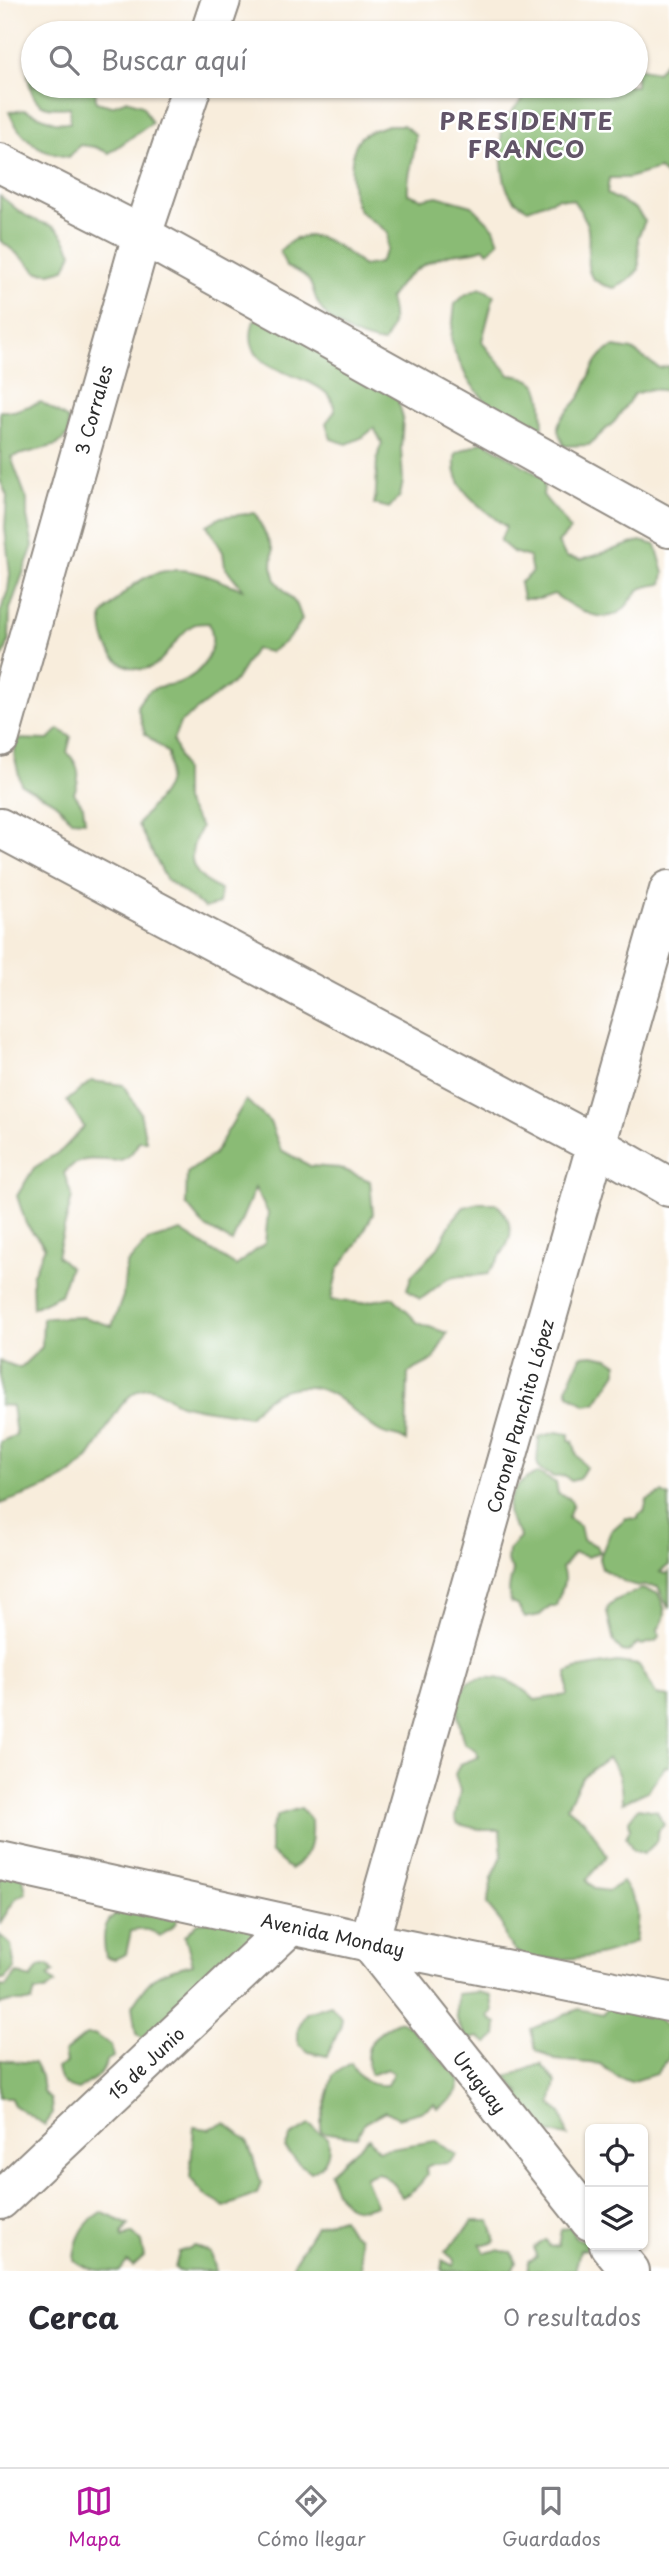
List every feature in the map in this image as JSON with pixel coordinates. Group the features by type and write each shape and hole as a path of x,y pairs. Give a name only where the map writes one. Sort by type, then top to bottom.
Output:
{"street":[{"path":"214,21 221,0"},
{"name":"3 Corrales","path":"0,737 142,235 188,98"},
{"path":"0,163 142,235 669,528"},
{"path":"0,828 596,1145 669,1188"},
{"name":"Coronel Panchito López","path":"369,1942 669,890"},
{"name":"Avenida Monday","path":"0,1861 369,1942 669,2002"},
{"name":"15 de Junio","path":"0,2200 291,1925"},
{"name":"Uruguay","path":"369,1942 585,2215"},
{"path":"613,2250 630,2271"}],"green space":[{"path":"669,58 669,179 659,169 628,178 609,178 607,194 636,209 645,221 638,237 639,269 628,281 615,288 594,280 590,274 587,226 573,200 558,198 528,209 516,202 510,194 503,168 502,130 510,113 525,98 648,98 648,70 657,72"},
{"path":"36,98 96,98 96,102 112,106 127,100 142,105 152,123 109,153 80,145 69,157 59,155 41,148 25,137 9,112 25,110 54,122 70,123 70,107 45,106"},
{"path":"388,125 403,125 415,134 408,194 422,199 437,196 472,206 494,228 499,242 488,252 484,248 441,257 408,276 389,299 392,322 383,343 352,333 331,320 319,306 309,281 297,271 286,267 280,251 291,242 312,236 344,250 363,266 379,263 387,250 388,233 365,216 358,207 352,188 352,166 355,146 359,139 368,132"},
{"path":"0,196 22,213 56,228 61,233 72,253 65,269 50,273 37,272 0,240"},
{"path":"481,288 494,295 482,341 509,375 530,380 539,390 543,426 528,432 499,418 468,380 455,353 451,339 455,304 466,294"},
{"path":"268,315 395,389 403,418 403,481 400,496 389,508 374,504 377,458 382,443 374,428 363,437 347,444 331,439 326,423 335,411 329,396 305,380 263,361 255,351 251,338 254,320"},
{"path":"614,347 632,350 659,368 669,366 669,391 651,389 634,394 615,421 589,445 564,446 558,431 560,422 581,395 601,356"},
{"path":"41,402 68,419 69,434 57,445 11,457 27,500 27,517 33,546 10,609 9,640 4,655 0,658 0,613 10,574 5,528 7,496 0,480 0,411 14,411"},
{"path":"484,441 545,479 543,495 570,530 558,543 566,557 581,560 640,541 656,545 664,573 662,584 640,589 619,613 610,616 590,614 554,594 539,599 523,599 520,583 532,573 529,557 513,552 500,541 506,527 469,496 457,477 456,453"},
{"path":"255,513 273,550 272,566 276,581 297,605 302,619 285,642 275,649 270,652 255,649 235,681 180,723 173,741 184,770 184,801 201,827 193,847 193,864 202,878 220,890 219,904 205,908 166,879 138,825 166,786 169,767 168,753 145,734 137,706 150,690 178,683 202,667 212,642 209,623 193,625 184,632 156,665 147,669 136,669 117,660 109,649 104,636 102,616 134,585 145,578 171,570 186,570 243,589 225,567 223,552 207,525 221,517"},
{"path":"59,729 71,737 67,752 77,767 78,781 74,793 83,806 85,821 71,820 53,801 21,784 14,754 17,739 48,740"},
{"path":"91,1081 123,1085 140,1112 146,1141 139,1141 126,1158 112,1161 86,1160 74,1164 64,1173 72,1197 57,1256 70,1267 60,1295 33,1308 32,1276 45,1247 26,1224 17,1196 34,1168 62,1150 84,1127 67,1101"},
{"path":"246,1100 270,1122 281,1150 310,1166 340,1168 370,1181 373,1214 357,1244 338,1269 331,1300 361,1303 393,1297 418,1323 447,1333 433,1360 408,1373 406,1441 381,1432 334,1395 312,1387 290,1388 276,1393 249,1416 180,1404 156,1390 146,1388 137,1391 120,1406 95,1449 70,1474 60,1481 0,1504 0,1442 16,1435 12,1406 0,1405 0,1361 20,1368 42,1347 43,1318 83,1317 112,1326 123,1296 126,1265 148,1241 181,1231 236,1266 265,1243 268,1213 255,1188 232,1242 204,1226 186,1204 187,1173 214,1154"},
{"path":"479,1203 496,1203 504,1213 511,1231 506,1247 488,1274 448,1279 420,1299 407,1289 412,1275 437,1249 452,1221 464,1207"},
{"path":"581,1356 608,1358 617,1364 617,1372 596,1403 585,1405 569,1394 567,1388"},
{"path":"557,1432 569,1434 569,1440 573,1441 577,1455 586,1467 579,1479 571,1481 565,1476 554,1477 540,1470 537,1462 539,1437"},
{"path":"538,1473 556,1483 558,1494 569,1498 573,1504 568,1518 580,1526 583,1540 597,1546 600,1552 588,1557 574,1553 562,1568 564,1583 556,1606 550,1606 540,1615 525,1618 510,1599 509,1587 513,1571 507,1562 508,1550 520,1538 512,1525 508,1507 514,1491"},
{"path":"662,1493 669,1497 669,1565 660,1572 665,1574 669,1571 669,1609 658,1587 636,1586 626,1582 602,1569 599,1559 611,1531 626,1518 638,1519 639,1514 644,1512 647,1500"},
{"path":"641,1589 658,1593 662,1603 665,1616 658,1629 659,1636 656,1641 642,1645 638,1643 628,1652 622,1651 614,1642 608,1607 616,1600"},
{"path":"617,1662 639,1665 656,1694 669,1697 669,1766 665,1767 648,1791 622,1803 620,1779 608,1758 582,1777 567,1807 593,1832 607,1856 586,1880 595,1889 608,1891 622,1882 633,1897 638,1915 635,1941 595,1956 524,1960 506,1940 501,1922 487,1905 492,1878 502,1856 500,1830 482,1830 458,1824 455,1818 460,1791 455,1774 460,1764 479,1757 475,1750 464,1743 458,1719 460,1698 467,1682 487,1678 512,1683 535,1700 567,1695 567,1673"},
{"path":"301,1808 311,1820 309,1848 302,1860 290,1869 270,1852 270,1830 278,1815"},
{"path":"638,1808 657,1811 664,1825 657,1832 654,1844 643,1854 633,1850 626,1837 630,1829 629,1820"},
{"path":"0,1860 23,1877 26,1893 16,1898 0,1923"},
{"path":"130,1906 138,1906 146,1915 150,1910 177,1918 175,1924 160,1937 147,1930 131,1931 126,1954 115,1959 106,1957 106,1926 114,1915"},
{"path":"247,1916 255,1939 146,2041 136,2034 132,2006 145,1987 156,1976 193,1964 185,1936 198,1923"},
{"path":"0,1935 11,1945 15,1969 4,1980 0,1980"},
{"path":"49,1965 54,1972 48,1976 55,1984 45,1991 35,1991 32,2002 0,2005 0,1986 6,1987 17,1973 31,1979 39,1967"},
{"path":"478,1992 491,1995 493,2013 488,2017 497,2024 496,2036 487,2043 478,2037 468,2040 457,2018 457,1994"},
{"path":"613,2003 657,2017 669,2030 669,2058 656,2074 631,2082 617,2077 600,2064 555,2060 536,2050 531,2029 579,2009 603,2014"},
{"path":"331,2005 342,2019 327,2056 309,2052 298,2044 298,2028 306,2013"},
{"path":"400,2021 409,2026 460,2079 454,2097 438,2108 434,2104 420,2112 398,2118 386,2111 364,2123 357,2137 321,2132 333,2075 351,2063 365,2081 387,2085 393,2073 387,2069 371,2075 367,2057 377,2035"},
{"path":"86,2035 96,2035 111,2045 113,2057 106,2061 99,2075 78,2090 63,2083 57,2068 66,2063 64,2053"},
{"path":"0,2060 34,2063 41,2076 43,2092 51,2100 52,2115 45,2125 14,2105 10,2097 0,2097"},
{"path":"541,2064 556,2082 551,2104 561,2113 568,2136 538,2131 490,2076 521,2094 506,2077"},
{"path":"225,2123 247,2140 261,2182 257,2194 225,2207 206,2196 190,2178 194,2127 208,2129"},
{"path":"309,2125 328,2138 329,2144 324,2163 311,2172 300,2165 285,2148 291,2136"},
{"path":"369,2138 378,2150 435,2141 457,2155 449,2163 426,2167 427,2175 422,2182 402,2197 391,2181 378,2173 365,2177 376,2205 357,2208 339,2197 330,2172"},
{"path":"101,2212 129,2225 122,2233 122,2238 132,2233 141,2242 144,2257 133,2267 127,2262 120,2271 101,2270 84,2266 74,2260 81,2232 89,2221"},
{"path":"342,2218 350,2231 359,2237 362,2271 292,2271 294,2262 316,2226"},
{"path":"473,2221 490,2221 496,2241 480,2244 485,2253 497,2250 513,2253 516,2263 512,2271 442,2271 442,2260 454,2266 455,2260 445,2252"},
{"path":"571,2227 576,2238 585,2241 585,2250 580,2250 575,2271 528,2271 528,2261 537,2257 533,2248 546,2240 550,2247 558,2246 561,2230"},
{"path":"195,2246 211,2253 216,2271 179,2271 175,2268 179,2252"}],"district":[{"name":"PRESIDENTE FRANCO","path":"527,134"}]}
